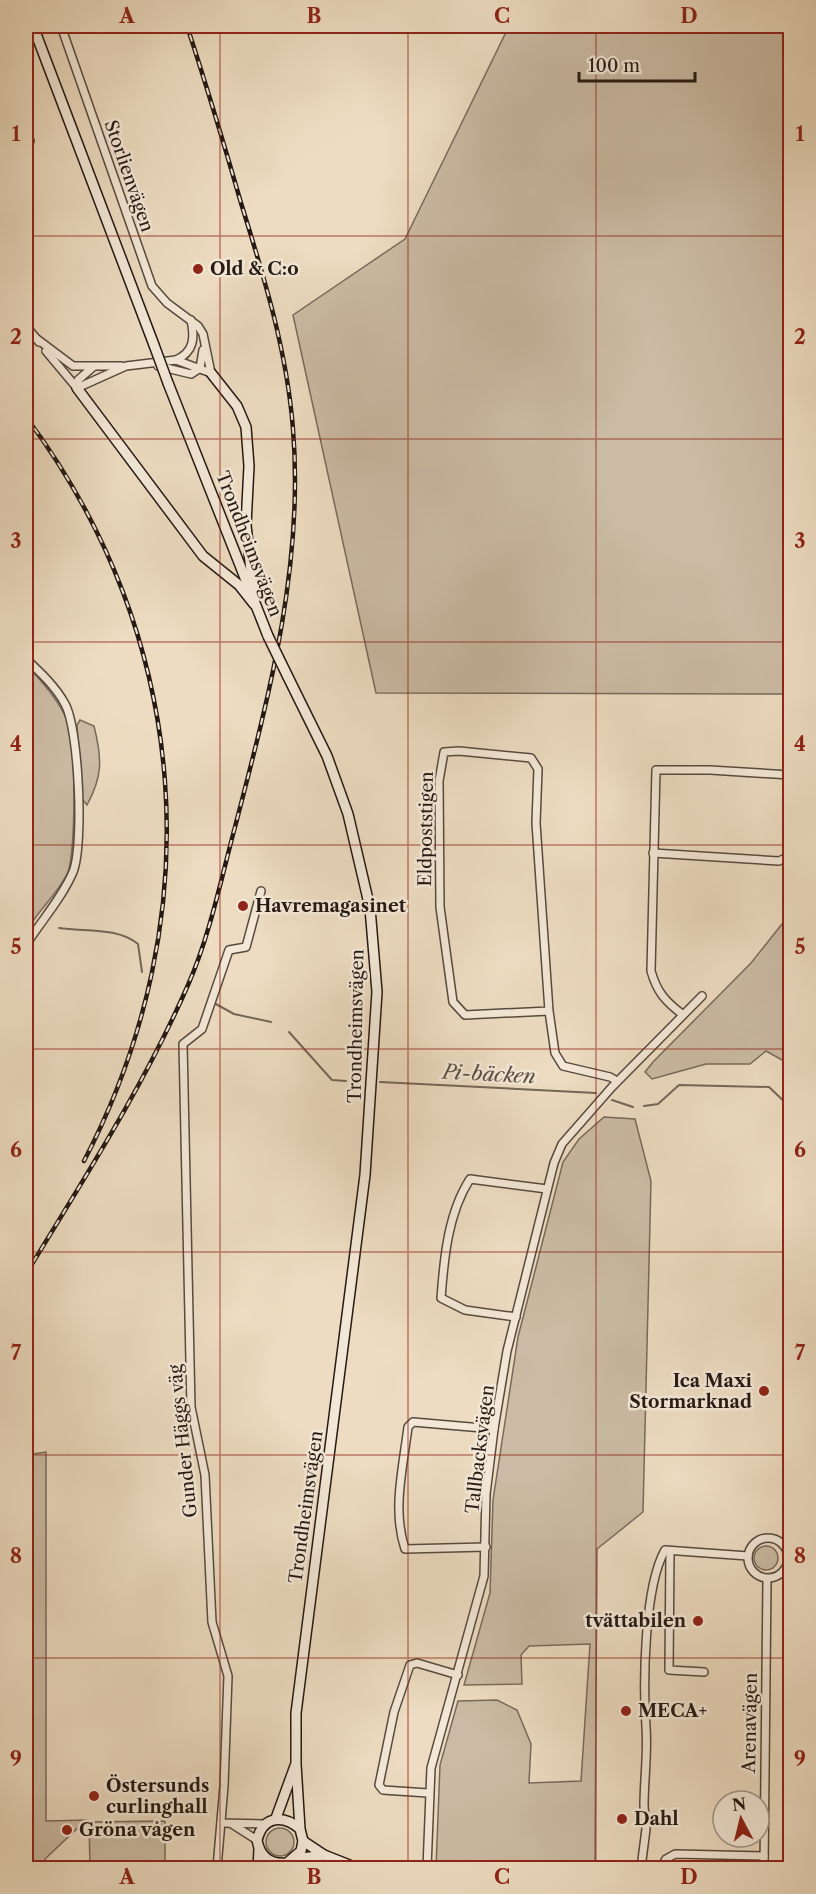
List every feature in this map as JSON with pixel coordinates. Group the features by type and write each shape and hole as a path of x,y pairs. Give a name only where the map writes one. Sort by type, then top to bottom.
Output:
{"main road":[{"name":"Trondheimsvägen","path":"33,26 256,608 288,677 313,723 348,814 370,909 377,992 365,1175 296,1713 300,1829"},
{"path":"211,373 237,406 246,427 249,466 247,555 256,608"},
{"path":"77,388 203,556 239,585 256,608"},
{"name":"Trondheimsvägen","path":"276,1818 296,1764"},
{"path":"258,1869 258,1844 265,1824 276,1818 290,1820 300,1829 303,1841 301,1851 288,1864"},
{"path":"303,1841 324,1855 357,1869"},
{"path":"258,1844 270,1862 288,1864 324,1855"}],"street":[{"name":"Storlienvägen","path":"61,26 152,286 167,303 191,320 202,334 211,373"},
{"path":"37,339 73,366 144,364 176,360 188,355 193,338 191,320"},
{"path":"26,326 77,388"},
{"path":"144,364 191,374 200,368 204,344"},
{"path":"176,360 211,373"},
{"path":"77,388 126,366"},
{"path":"77,388 78,380 93,367"},
{"path":"26,659 48,681 66,704 75,734 77,843 74,869 66,886 26,945"},
{"name":"Eldpoststigen","path":"549,1011 465,1015 453,1002 440,907 440,781 444,752 459,750 531,759 538,769 536,823 549,1011 555,1053 562,1066 614,1079"},
{"path":"682,1014 665,1001 656,989 651,971 656,770 710,770 790,776"},
{"path":"653,853 779,861 790,856"},
{"name":"Gunder Häggs väg","path":"217,1869 228,1676 212,1622 205,1475 191,1407 183,1044 202,1029 229,950 246,947 261,891"},
{"name":"Tallbacksvägen","path":"427,1869 428,1793 439,1736 484,1576 486,1494 494,1429 516,1317 547,1189 562,1144 614,1079 659,1040 702,996"},
{"path":"516,1317 465,1310 441,1299 444,1260 460,1195 470,1179 547,1189"},
{"path":"486,1547 405,1549 399,1532 399,1496 408,1427 413,1422 494,1429"},
{"path":"759,1540 776,1540 786,1549 789,1564 780,1575 767,1578 752,1570 748,1556 750,1549 759,1540"},
{"path":"640,1869 646,1829 645,1718 653,1583 657,1564 665,1550 748,1556"},
{"path":"673,1552 669,1670 704,1672"},
{"name":"Arenavägen","path":"764,1869 767,1578"},
{"path":"428,1793 383,1790 379,1785 394,1712 410,1665 417,1663 458,1675"},
{"path":"221,1823 265,1824"},
{"path":"232,1824 258,1844"},
{"path":"661,1869 666,1859 675,1854 764,1856"}],"shaded area":[{"path":"509,26 790,26 790,694 376,693 293,315 405,239"},
{"path":"26,665 49,691 67,720 72,749 74,796 71,860 68,872 59,888 26,932"},
{"path":"80,720 94,726 100,757 96,785 87,805 81,798 77,725"},
{"path":"790,914 790,1068 784,1061 766,1051 750,1064 706,1064 652,1079 645,1072 653,1062 751,963"},
{"path":"604,1117 635,1119 651,1181 643,1512 597,1549 595,1868 436,1868 440,1765 458,1701 497,1700 517,1710 531,1744 529,1783 581,1781 590,1644 529,1646 521,1655 522,1684 464,1685 490,1593 493,1500 518,1337 563,1162 579,1139"},
{"path":"46,1452 46,1821 86,1820 45,1859 45,1868 26,1868 26,1455"},
{"path":"766,1546 771,1547 777,1553 777,1563 771,1569 766,1570 761,1569 755,1563 754,1558 755,1553 761,1547"},
{"path":"165,1821 165,1868 90,1868 89,1822"},
{"path":"280,1828 290,1832 294,1842 290,1852 280,1856 270,1852 266,1842 270,1832"}],"waterway":[{"name":"Pi-bäcken","path":"59,928 100,931 130,939 138,944 142,972"},
{"name":"Pi-bäcken","path":"214,1003 234,1014 271,1022"},
{"name":"Pi-bäcken","path":"289,1032 332,1080 346,1081"},
{"name":"Pi-bäcken","path":"380,1082 596,1093"},
{"name":"Pi-bäcken","path":"644,1106 658,1104 679,1085 769,1087 790,1107"},
{"name":"Pi-bäcken","path":"612,1100 633,1107"}],"railway":[{"path":"26,1274 91,1168 152,1060 196,966 214,907 260,729 281,630 288,580 295,480 293,429 286,371 266,286 187,26"},
{"path":"26,417 81,502 123,592 151,685 165,780 165,877 152,973 125,1068 84,1161"}],"place":[{"name":"Old & C:o","path":"198,269"},
{"name":"Havremagasinet","path":"243,906"},
{"name":"Ica Maxi Stormarknad","path":"764,1391"},
{"name":"tvättabilen","path":"698,1621"},
{"name":"MECA+","path":"626,1711"},
{"name":"Östersunds curlinghall","path":"94,1796"},
{"name":"Dahl","path":"622,1819"},
{"name":"Gröna vågen","path":"67,1830"}]}
